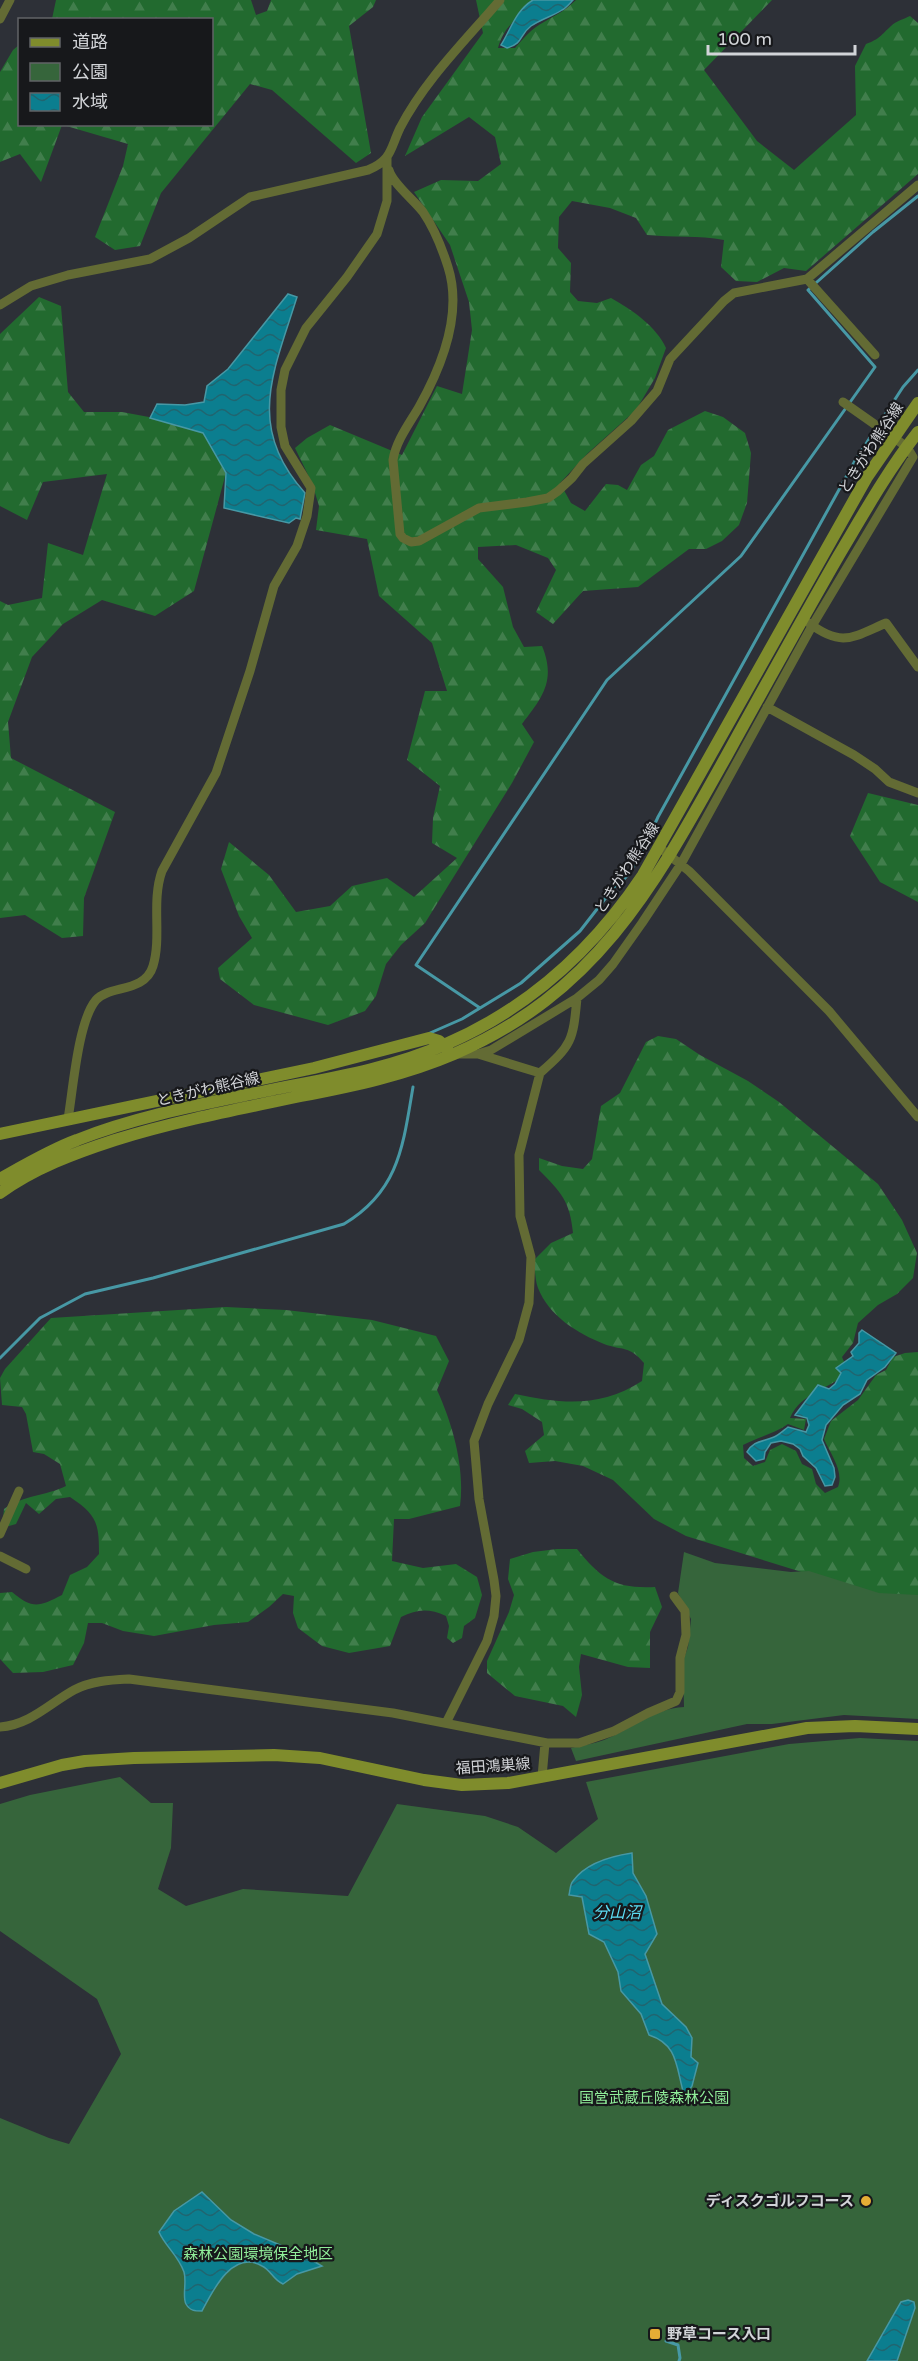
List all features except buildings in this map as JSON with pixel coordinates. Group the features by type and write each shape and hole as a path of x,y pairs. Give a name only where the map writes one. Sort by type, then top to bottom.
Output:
{"main road":[{"name":"ときがわ熊谷線","path":"0,1179 77,1140 131,1122 206,1103 376,1067 454,1054 520,1019 551,997 575,976 627,920 867,477 918,403"},
{"name":"ときがわ熊谷線","path":"0,1193 46,1166 79,1151 143,1131 346,1088 421,1067 444,1045 512,1009 566,968 604,930 665,852 807,622 881,484 918,432"},
{"path":"0,1134 314,1068 429,1038 439,1041 454,1054"},
{"name":"福田鴻巣線","path":"0,1783 85,1761 274,1755 320,1758 423,1780 462,1785 508,1783 807,1728 855,1726 918,1729"}],"street":[{"path":"0,19 10,0"},
{"path":"68,1119 81,1035 91,1008 97,998 144,980 153,967 157,885 162,871 216,773 250,671 274,586 297,546 302,532 311,500 311,488 285,446 280,413 281,390 292,352 306,328 347,277 377,234 387,201 387,158 399,130 422,91 500,0"},
{"path":"387,158 391,178 401,186 423,213 438,240 453,291 453,311 438,366 425,396 395,450 393,460 400,534 411,542 429,538 452,522 479,508 548,498 558,491 583,464 631,421 657,391 670,359 724,301 734,293 807,279 918,185"},
{"path":"0,305 31,285 76,273 150,259 189,238 250,197 368,170 387,158"},
{"path":"807,279 875,355"},
{"path":"843,402 907,447"},
{"path":"478,1054 491,1050 577,998 613,964 681,864 767,707 807,622 834,637 848,639 886,623 918,667"},
{"path":"767,707 854,755 889,782 918,793"},
{"path":"665,852 681,864 829,1011 918,1117"},
{"path":"446,1723 487,1641 494,1616 494,1580 479,1499 474,1441 488,1404 519,1340 529,1303 531,1257 520,1216 519,1155 540,1073 564,1051 573,1035 577,998"},
{"path":"454,1054 478,1054 540,1073"},
{"path":"0,1534 19,1491"},
{"path":"0,1556 26,1569"},
{"path":"0,1727 29,1719 87,1684 129,1679 381,1712 545,1743 579,1743 614,1731 676,1701 680,1692 680,1659 686,1635 685,1611 674,1596"},
{"path":"543,1777 545,1743"}],"green space":[{"path":"56,0 251,0 256,15 267,11 271,0 376,0 373,7 349,26 371,153 356,163 272,90 250,84 161,193 140,246 115,250 95,237 123,166 128,144 66,126 213,126 213,18 52,18"},
{"path":"476,0 553,0 519,17 506,30 498,48 515,48 536,27 576,0 772,0 704,70 757,141 794,170 856,115 855,66 866,44 895,23 910,16 918,23 918,174 806,271 784,268 757,282 736,281 721,267 724,240 647,235 636,218 610,208 572,201 559,217 558,248 571,263 570,292 578,301 597,303 611,298 619,302 650,326 666,348 655,378 636,410 588,453 560,483 571,503 585,511 606,484 618,485 627,490 641,465 654,456 668,430 705,411 723,417 745,433 751,453 747,503 739,525 722,541 706,549 689,549 638,587 583,591 553,624 536,612 556,570 548,558 516,545 478,547 478,559 503,587 513,627 524,647 542,646 546,658 548,669 545,688 522,724 534,742 512,783 425,923 401,945 386,964 376,996 365,1011 328,1025 254,1005 220,979 218,968 252,938 239,916 221,869 229,842 269,875 296,912 330,906 352,886 387,878 414,897 457,858 432,843 433,818 440,786 407,760 425,691 447,691 432,643 379,596 367,539 316,530 319,506 312,483 295,448 330,425 402,455 437,386 462,394 472,330 469,302 450,245 414,192 441,180 478,181 501,164 495,137 469,117 405,156 422,117 483,33"},
{"path":"18,46 18,126 62,126 41,182 20,154 0,162 0,72"},
{"path":"39,297 61,306 68,392 84,412 122,412 165,420 203,433 226,473 194,591 155,616 102,600 63,624 32,657 8,722 11,758 115,812 84,898 83,936 62,938 25,915 0,918 0,601 8,605 42,598 48,543 83,555 107,474 43,482 27,520 0,506 0,334"},
{"path":"868,793 918,805 918,902 880,882 850,836"},
{"path":"658,1036 676,1039 779,1102 878,1184 902,1220 917,1253 913,1278 897,1294 878,1305 858,1323 853,1343 842,1357 848,1371 841,1378 801,1402 795,1409 790,1418 806,1419 804,1430 788,1424 743,1445 744,1458 753,1466 765,1462 770,1450 782,1444 796,1451 802,1464 812,1469 816,1484 825,1493 838,1487 838,1469 824,1439 831,1421 858,1400 876,1375 886,1370 893,1357 918,1352 918,1602 879,1596 686,1536 654,1519 613,1480 583,1466 555,1461 529,1463 525,1451 544,1435 542,1422 522,1409 508,1405 515,1394 549,1400 596,1400 626,1390 642,1381 644,1363 634,1353 584,1335 549,1307 538,1288 534,1260 551,1243 573,1233 567,1205 559,1191 539,1170 539,1158 562,1166 583,1169 592,1159 601,1106 620,1093 646,1042"},
{"path":"226,1307 286,1310 372,1320 436,1336 449,1361 437,1390 448,1418 459,1462 460,1506 409,1519 394,1519 392,1561 423,1568 456,1564 477,1577 482,1595 475,1618 464,1626 462,1638 453,1643 447,1638 449,1626 446,1616 423,1610 412,1612 401,1617 390,1646 349,1653 322,1646 298,1628 293,1613 294,1596 283,1594 248,1622 214,1625 154,1636 123,1631 102,1623 88,1623 84,1643 73,1665 43,1672 13,1673 0,1659 0,1593 12,1592 31,1604 41,1604 62,1595 70,1575 87,1567 99,1554 99,1543 95,1521 86,1509 70,1497 56,1499 39,1514 26,1503 16,1524 2,1528 4,1509 11,1504 66,1486 60,1464 44,1454 33,1452 26,1414 22,1407 2,1405 0,1378 5,1369 51,1318"},
{"path":"577,1549 602,1575 620,1584 655,1587 662,1607 650,1632 650,1668 628,1667 581,1654 579,1667 582,1695 576,1717 563,1706 515,1696 487,1673 487,1661 509,1612 514,1595 508,1579 510,1559 533,1552"},
{"path":"684,1552 715,1563 791,1572 809,1571 879,1593 918,1595 918,1719 844,1715 772,1724 747,1724 576,1761 571,1748 596,1743 652,1715 684,1707 683,1661 688,1647 691,1619 678,1593"},
{"name":"国営武蔵丘陵森林公園","path":"860,1738 918,1741 918,2361 0,2361 0,2118 69,2144 121,2054 97,1999 0,1931 0,1804 30,1795 120,1777 151,1803 173,1803 171,1848 158,1889 186,1906 243,1889 348,1896 397,1804 485,1816 518,1827 556,1853 598,1819 586,1782 789,1744"}],"water":[{"path":"533,0 573,0 563,9 527,29 516,44 507,48 501,45 518,14"},
{"path":"288,294 297,297 274,374 270,398 270,421 275,445 286,469 305,493 300,519 296,518 289,523 224,508 226,473 203,433 150,418 157,404 185,405 204,402 207,386 228,369"},
{"path":"862,1330 896,1353 885,1367 867,1380 860,1394 843,1405 826,1425 822,1440 834,1468 835,1477 832,1485 825,1486 816,1468 793,1444 781,1441 771,1443 765,1452 764,1459 756,1461 747,1452 756,1443 776,1436 788,1427 806,1432 809,1425 807,1418 795,1415 818,1385 829,1389 835,1384 841,1373 836,1368 853,1356 851,1352 859,1343 859,1333"},
{"name":"分山沼","path":"632,1853 633,1873 646,1896 657,1934 645,1954 662,2004 686,2027 692,2038 691,2057 698,2063 692,2086 686,2095 677,2064 670,2050 658,2039 649,2035 641,2014 621,1991 618,1972 604,1942 589,1934 582,1897 569,1895 572,1882 585,1869 608,1858"},
{"path":"202,2192 231,2220 254,2234 299,2253 322,2266 297,2274 283,2284 262,2266 252,2262 242,2263 225,2274 202,2311 191,2309 185,2301 184,2272 159,2232 174,2211"},
{"path":"908,2300 914,2302 915,2308 897,2361 867,2361 901,2302"}],"waterway":[{"path":"480,1008 416,965 607,680 741,556 875,367 808,290 873,232 918,196"},
{"path":"430,1033 462,1019 521,983 580,931 615,886 635,865 658,817 856,459 903,387 918,370"},
{"path":"0,1358 40,1318 85,1294 153,1278 344,1224 377,1197 387,1182 401,1148 413,1087"},
{"path":"666,2341 678,2345 679,2361"}],"place":[{"name":"ディスクゴルフコース","path":"866,2201"},
{"name":"野草コース入口","path":"655,2334"}],"park label":[{"name":"森林公園環境保全地区","path":"258,2254"}]}
